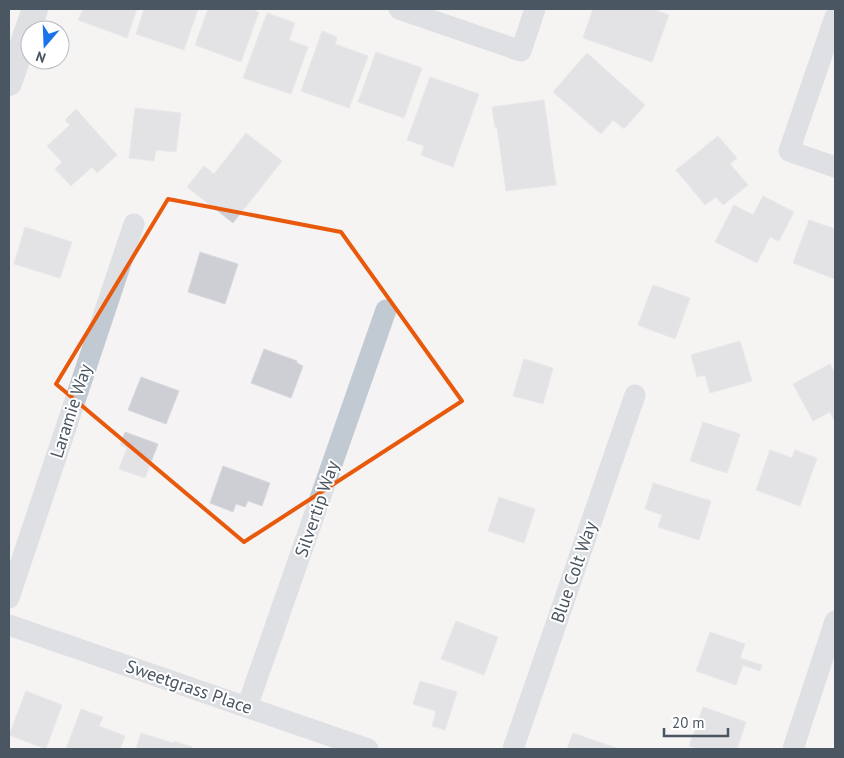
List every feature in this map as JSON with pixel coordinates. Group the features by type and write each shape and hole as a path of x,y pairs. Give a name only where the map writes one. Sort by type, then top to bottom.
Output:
{"street":[{"path":"9,83 35,9"},
{"path":"399,9 521,51 535,9"},
{"path":"835,17 789,151 835,166"},
{"name":"Laramie Way","path":"9,598 134,224"},
{"name":"Silvertip Way","path":"247,708 386,310"},
{"name":"Blue Colt Way","path":"513,749 635,395"},
{"path":"793,749 835,621"},
{"name":"Sweetgrass Place","path":"9,625 368,749"}],"highlighted area":[{"path":"168,199 341,232 462,401 244,542 56,384"}],"building":[{"path":"83,9 137,9 127,38 78,20"},
{"path":"144,9 198,9 184,50 136,34"},
{"path":"208,9 250,9 259,12 241,62 195,45"},
{"path":"593,9 653,9 669,15 652,62 583,38"},
{"path":"267,13 295,23 289,40 308,47 291,94 243,78"},
{"path":"322,31 337,37 335,44 368,56 349,108 301,91"},
{"path":"376,52 422,68 404,118 358,102"},
{"path":"587,53 645,105 624,129 613,120 601,134 553,92"},
{"path":"430,77 479,94 453,167 421,155 424,146 407,140"},
{"path":"544,100 556,185 506,191 497,127 495,127 492,107"},
{"path":"135,108 181,113 176,152 156,150 154,161 129,158"},
{"path":"76,109 117,155 97,173 92,167 71,186 55,169 62,162 47,146 70,125 65,120"},
{"path":"246,133 282,161 233,223 187,187 204,166 214,174"},
{"path":"718,136 737,158 730,164 748,185 723,205 716,197 705,205 676,170"},
{"path":"763,196 794,212 779,241 770,237 757,263 715,242 734,205 753,215"},
{"path":"809,220 835,229 835,279 793,263"},
{"path":"25,227 72,242 60,278 14,264"},
{"path":"200,252 238,264 225,304 188,292"},
{"path":"653,285 690,298 675,339 638,325"},
{"path":"740,341 752,381 710,393 705,375 697,377 691,355"},
{"path":"264,349 297,361 297,363 303,366 291,398 251,383"},
{"path":"524,359 553,368 543,404 513,396"},
{"path":"830,364 835,374 835,422 830,412 813,421 793,384"},
{"path":"141,377 179,391 166,424 128,410"},
{"path":"703,422 740,434 727,473 690,461"},
{"path":"125,432 158,444 145,478 119,469 127,448 120,445"},
{"path":"770,450 792,458 795,450 817,458 800,506 756,490"},
{"path":"223,466 270,483 262,506 248,501 245,507 236,504 233,512 210,503"},
{"path":"653,483 711,501 699,540 658,527 662,515 645,509"},
{"path":"499,497 535,509 524,543 488,531"},
{"path":"456,621 498,637 484,675 441,659"},
{"path":"710,632 745,644 740,658 762,665 760,671 743,665 736,685 696,671"},
{"path":"420,681 457,692 445,730 432,726 436,711 413,704"},
{"path":"26,691 62,705 46,749 9,735"},
{"path":"703,707 746,722 737,749 698,749 689,746"},
{"path":"81,709 103,717 99,726 125,736 120,749 66,749"},
{"path":"141,733 192,747 191,749 136,749"},
{"path":"573,733 619,749 567,749"}]}
